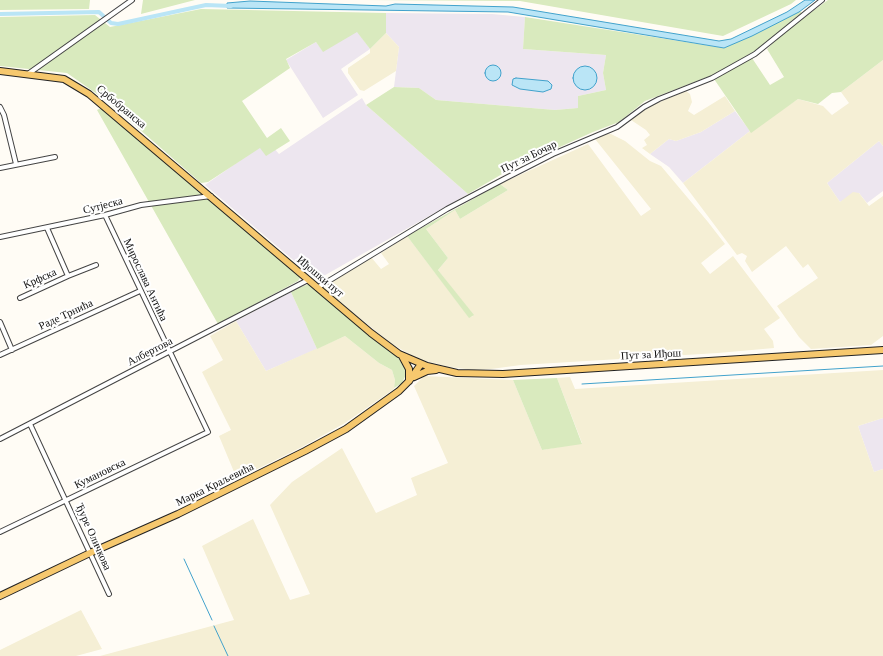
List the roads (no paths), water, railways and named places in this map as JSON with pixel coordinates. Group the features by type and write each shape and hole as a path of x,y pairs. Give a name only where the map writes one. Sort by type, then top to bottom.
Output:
{"main road":[{"name":"Србобранска","path":"0,72 28,74 64,80 84,90 211,196"},
{"name":"Иђошки пут","path":"211,196 371,333 399,354 421,364"},
{"name":"Пут за Иђош","path":"421,364 441,370 466,374 503,374 883,350"},
{"path":"399,354 409,369 410,380 427,371 441,370"},
{"name":"Марка Краљевића","path":"0,596 90,553 178,514 305,452 346,429 399,391 410,380 421,364"}],"street":[{"path":"28,74 132,0"},
{"name":"Пут за Бочар","path":"317,288 447,209 553,154 617,127 644,107 712,78 755,54 822,0"},
{"path":"0,107 16,164"},
{"path":"0,168 55,157"},
{"name":"Сутјеска","path":"0,237 105,215 141,205 211,196"},
{"name":"Мирослава Антића","path":"105,215 169,353 208,432"},
{"name":"Крфска","path":"47,228 68,276"},
{"name":"Крфска","path":"20,298 96,265"},
{"name":"Албертова","path":"0,439 308,280"},
{"name":"Раде Трнића","path":"0,356 140,291"},
{"path":"0,322 12,350"},
{"name":"Ђуре Оличкова","path":"30,424 67,500 109,594"},
{"name":"Кумановска","path":"0,532 208,432"}],"water":[{"path":"805,0 815,0 799,12 752,36 724,48 508,12 227,8 227,3 250,1 386,6 395,4 513,7 719,41 731,39 787,12"},
{"path":"493,65 499,67 501,73 499,79 493,81 487,79 485,73 487,67"},
{"path":"585,66 593,70 597,78 593,86 585,90 577,86 573,78 577,70"},
{"path":"513,79 548,81 552,85 551,89 543,92 520,89 512,85"}],"waterway":[{"path":"0,14 99,12 111,23 118,24 206,5 231,6"},
{"path":"582,384 883,366"},
{"path":"184,559 212,620"},
{"path":"214,626 228,656"}]}
